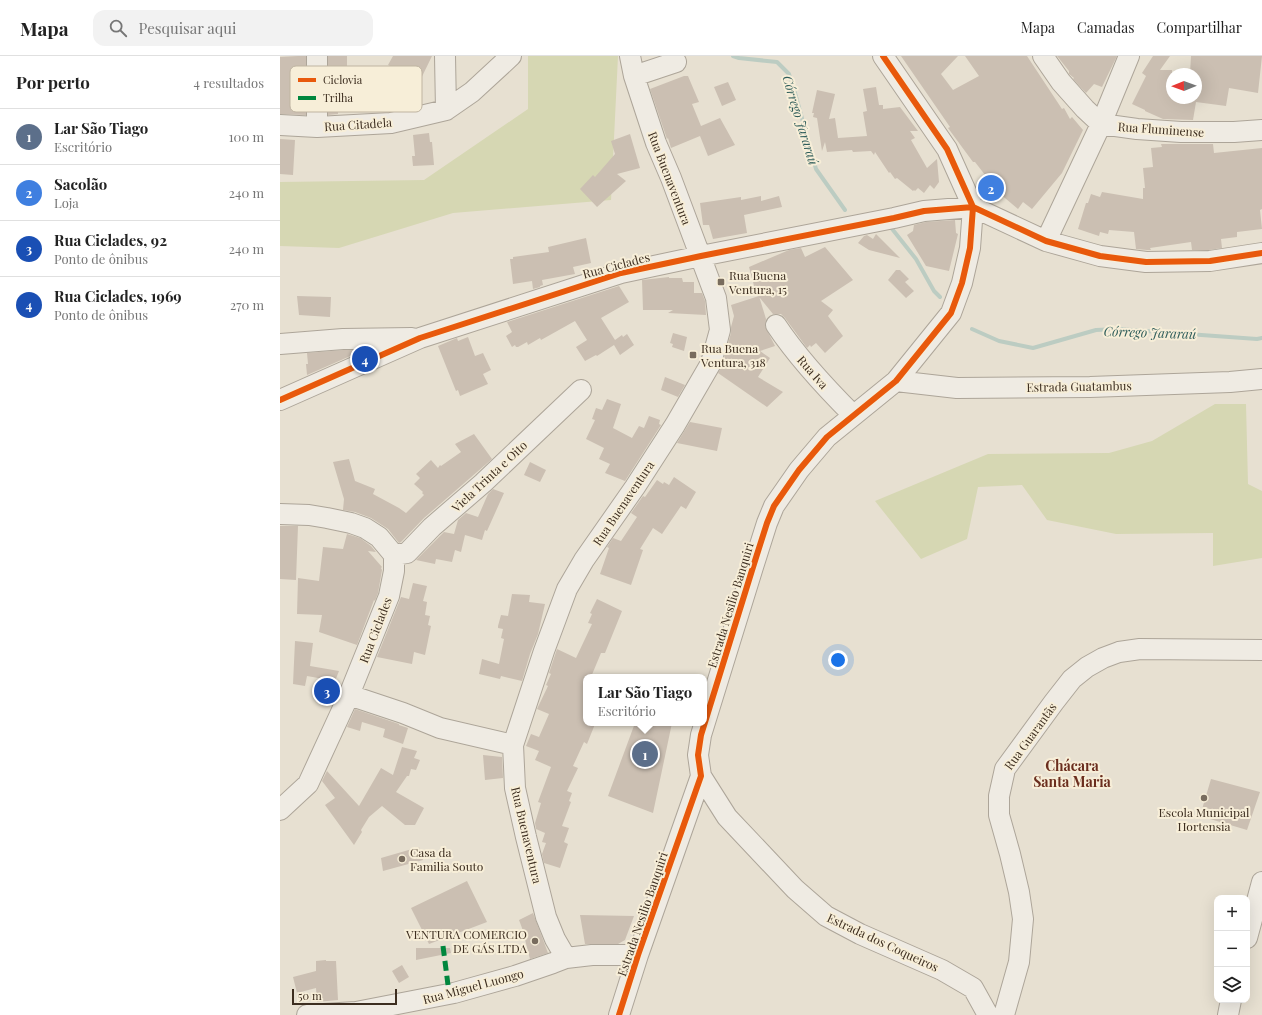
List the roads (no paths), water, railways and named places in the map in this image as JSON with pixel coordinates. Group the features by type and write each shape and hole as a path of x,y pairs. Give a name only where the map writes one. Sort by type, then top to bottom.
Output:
{"street":[{"path":"444,56 446,110"},
{"name":"Rua Citadela","path":"280,125 317,127 392,123 446,110 472,92 511,56"},
{"name":"Rua Buenaventura","path":"566,958 546,917 526,837 515,788 513,745 544,650 567,589 584,560 635,487 675,425 711,363 720,330 716,298 671,178 656,143 634,76 630,56"},
{"path":"883,56 947,149 973,207 1046,241 1100,256 1146,262 1210,261 1262,253"},
{"name":"Rua Fluminense","path":"1043,56 1085,110 1102,124 1137,129 1181,132 1234,132 1262,130"},
{"path":"1046,241 1102,124 1129,56"},
{"path":"634,76 676,62"},
{"path":"317,112 317,127"},
{"name":"Rua Ciclades","path":"280,400 420,338 621,273 924,211 973,207"},
{"name":"Estrada Nesilio Banquiri","path":"707,716 767,523 774,506 799,470 826,438 896,381 951,313 962,283 970,248 973,207"},
{"name":"Rua Iva","path":"776,325 791,347 829,391 853,415"},
{"path":"280,344 342,339 420,338"},
{"name":"Estrada Guatambus","path":"896,381 957,388 972,388 1090,387 1230,382 1262,379"},
{"name":"Viela Trinta e Oito","path":"394,555 407,553 432,527 483,483 581,390"},
{"path":"280,514 309,515 351,523 365,528 379,537 394,555"},
{"name":"Rua Ciclades","path":"280,810 308,784 349,695 389,596 394,571 394,555"},
{"name":"Rua Guarantãs","path":"1004,1015 1018,962 1023,919 1019,892 999,815 999,796 1005,769 1072,679 1087,667 1103,658 1119,652 1140,649 1262,650"},
{"path":"349,695 403,713 440,728 513,745"},
{"name":"Estrada Nesilio Banquiri","path":"619,1015 638,955 701,776 698,755 704,726"},
{"name":"Estrada dos Coqueiros","path":"701,776 728,817 795,889 826,916 860,934 942,970 973,988 988,1015"},
{"path":"1249,931 1262,882"},
{"name":"Rua Miguel Luongo","path":"307,1015 356,1012 454,993 515,976 566,958 592,955 638,955"},
{"path":"1228,1015 1230,1003"}],"waterway":[{"name":"Córrego Jararaú","path":"733,56 777,62 789,74 816,169 845,210"},
{"name":"Córrego Jararaú","path":"889,225 916,259 934,291 940,297"},
{"name":"Córrego Jararaú","path":"972,329 999,341 1033,348 1096,330 1118,329 1257,339 1262,338"}],"place":[{"name":"Sacolão","path":"991,188"},
{"name":"Rua Buena Ventura, 15","path":"721,282"},
{"name":"Rua Buena Ventura, 318","path":"693,355"},
{"name":"Rua Ciclades, 1969","path":"365,359"},
{"name":"Rua Ciclades, 92","path":"327,691"},
{"name":"Lar São Tiago","path":"645,754"},
{"name":"Escola Municipal Hortensia","path":"1204,798"},
{"name":"Casa da Familia Souto","path":"402,859"},
{"name":"VENTURA COMERCIO DE GÁS LTDA","path":"535,941"}],"district":[{"name":"Chácara Santa Maria","path":"1072,774"}]}
